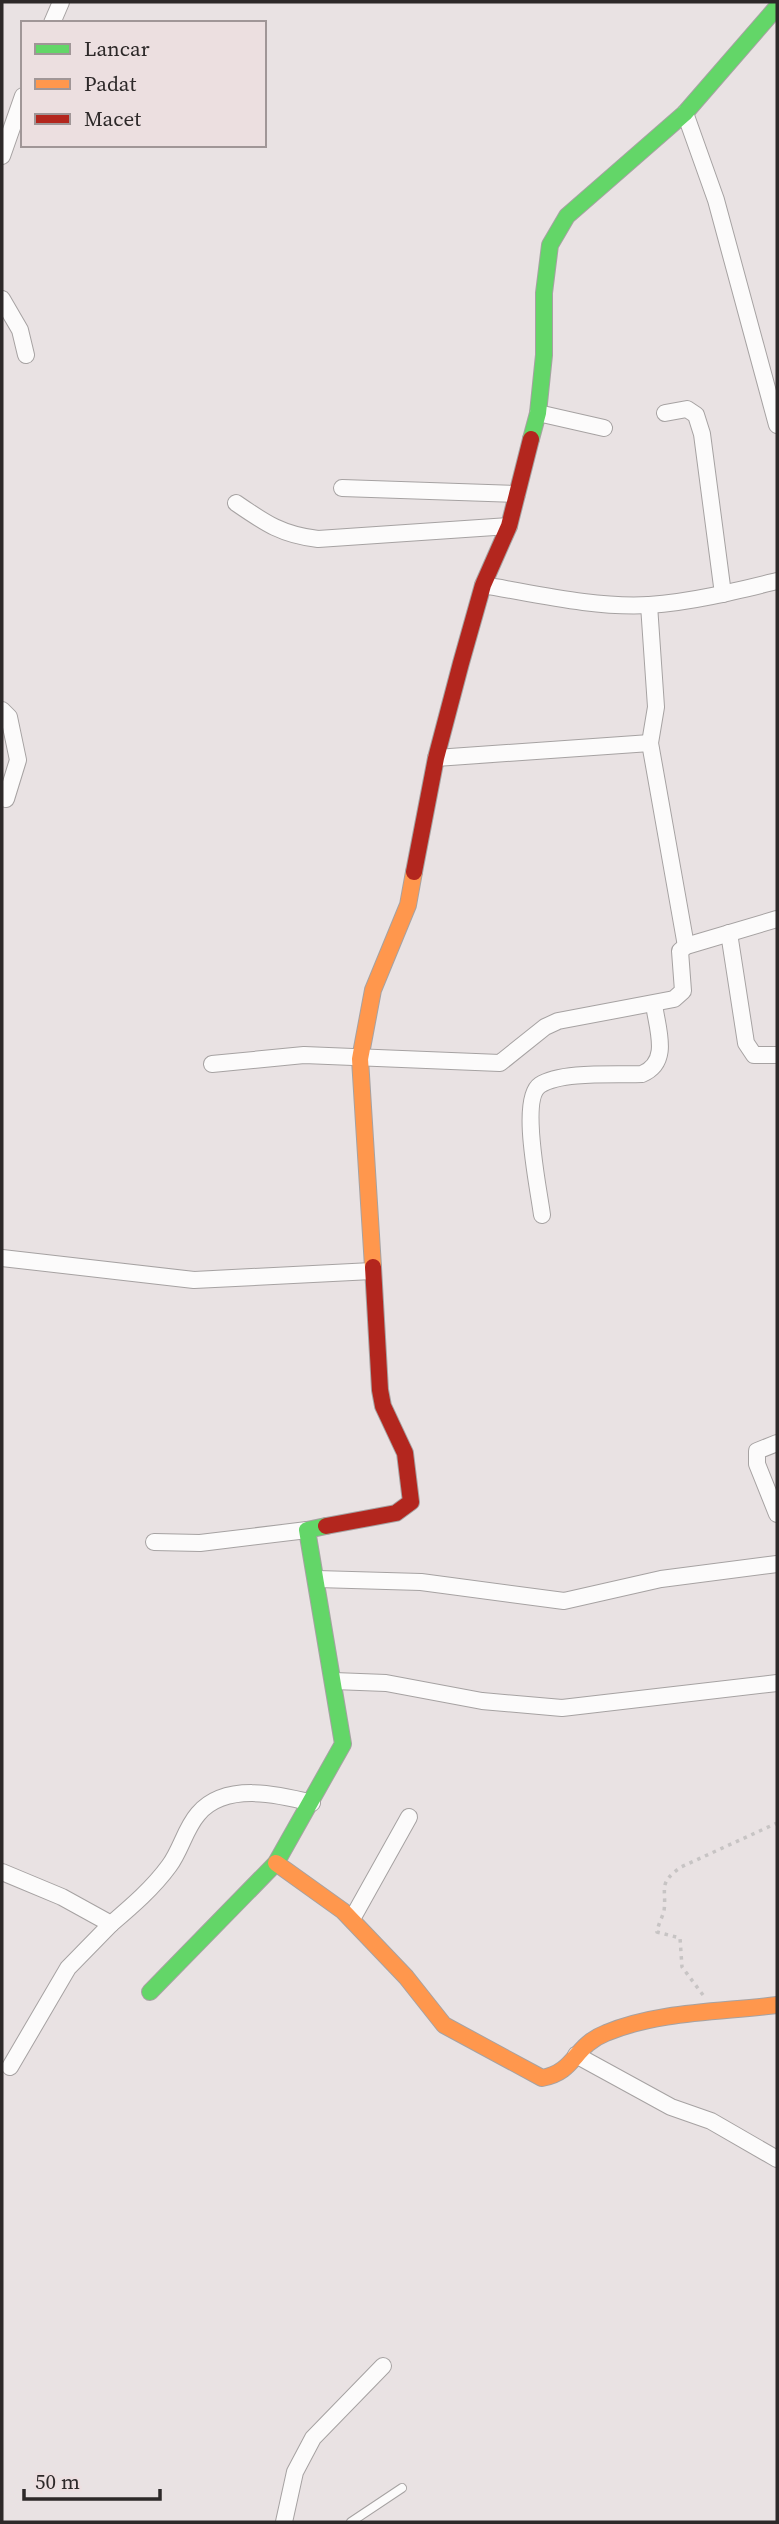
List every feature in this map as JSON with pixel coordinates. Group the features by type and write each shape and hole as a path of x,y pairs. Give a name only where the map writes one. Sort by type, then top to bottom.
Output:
{"street":[{"path":"53,21 61,2"},
{"path":"154,1542 200,1544 307,1531 396,1513 411,1502 405,1453 383,1406 380,1390 360,1059 373,990 408,905 436,758 483,585 509,526 538,413 547,262 558,229 589,194 685,113 754,37 777,7"},
{"path":"2,156 21,102"},
{"path":"685,113 716,200 777,425"},
{"path":"2,299 20,330 26,355"},
{"path":"665,414 687,409 696,415 702,434 723,594"},
{"path":"538,413 604,428"},
{"path":"342,488 517,494"},
{"path":"236,503 268,525 291,536 318,539 509,526"},
{"path":"483,585 591,603 649,605 723,594 777,581"},
{"path":"649,605 656,706 650,743 686,946"},
{"path":"2,710 9,717 18,760 3,803"},
{"path":"436,758 650,743"},
{"path":"212,1064 304,1055 500,1063 545,1027 558,1021 674,999 683,991 680,951 686,946 777,919"},
{"path":"729,933 746,1043 754,1055 777,1055"},
{"path":"542,1215 529,1112 532,1094 541,1085 560,1078 642,1074 653,1070 660,1060 654,1004"},
{"path":"2,1258 194,1280 372,1271"},
{"path":"777,1443 757,1451 757,1464 777,1514"},
{"path":"150,1992 276,1863 312,1803 344,1738 307,1531"},
{"path":"317,1579 421,1582 564,1601 661,1578 777,1564"},
{"path":"334,1681 386,1683 482,1701 562,1708 777,1683"},
{"path":"10,2067 68,1969 111,1924 143,1896 170,1865 193,1821 208,1805 228,1796 255,1794 283,1796 312,1803"},
{"path":"352,1919 409,1817"},
{"path":"276,1863 352,1919 449,2028 542,2078 559,2075 591,2039 601,2035 649,2022 777,2005"},
{"path":"2,1872 62,1897 111,1924"},
{"path":"576,2055 671,2107 711,2121 777,2159"},
{"path":"284,2522 295,2472 313,2438 383,2366"}],"lane":[{"path":"351,2522 402,2488"}],"path":[{"path":"728,2011 703,1995 683,1969 680,1938 658,1934 664,1909 662,1888 681,1867 777,1823"}],"traffic: fast":[{"path":"531,439 538,413 544,355 544,293 550,245 567,216 685,113 777,7"},
{"path":"150,1992 276,1863 343,1744 307,1530 326,1526"}],"traffic: slow":[{"path":"373,1267 360,1059 373,990 408,905 414,872"},
{"path":"276,1863 343,1911 406,1977 444,2025 542,2078 562,2070 595,2038 626,2026 668,2016 777,2005"}],"traffic: jam":[{"path":"414,872 436,758 461,663 483,585 509,526 531,439"},
{"path":"326,1526 396,1513 411,1502 405,1453 383,1406 380,1390 373,1267"}]}
